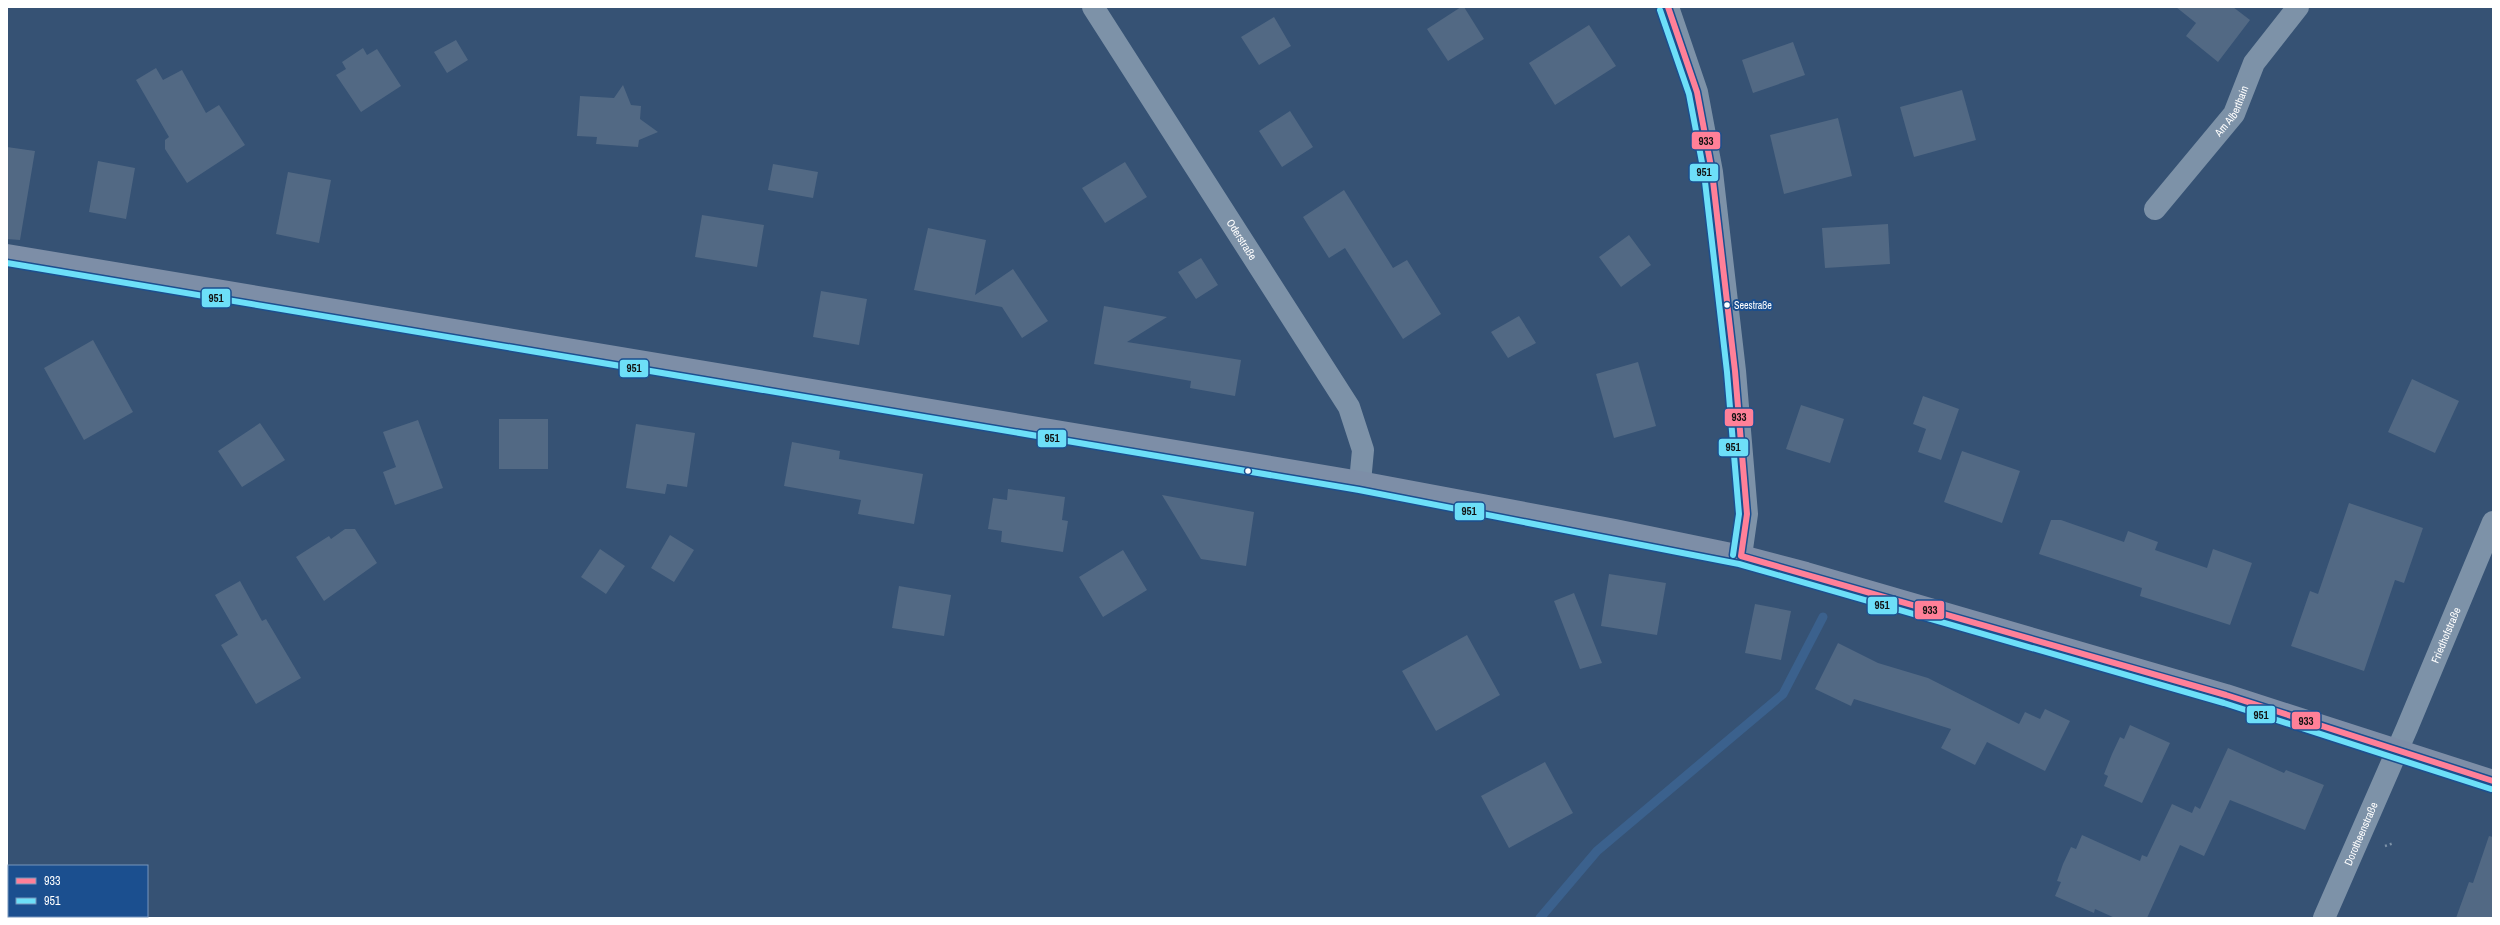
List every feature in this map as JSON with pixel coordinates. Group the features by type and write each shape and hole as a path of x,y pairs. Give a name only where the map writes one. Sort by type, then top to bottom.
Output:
{"main road":[{"path":"7,255 1360,482 1615,530 1741,556 2226,695 2398,749 2493,781"}],"street":[{"name":"Oderstraße","path":"1094,7 1349,407 1363,450 1360,482"},
{"path":"1668,7 1697,92 1712,172 1735,371 1747,514 1741,556"},
{"name":"Am Alberthain","path":"2155,209 2234,114 2254,63 2298,7"},
{"name":"Friedhofstraße","path":"2398,749 2493,522"},
{"name":"Dorotheenstraße","path":"2324,918 2398,749"}],"building":[{"path":"1461,7 1464,7 1484,39 1448,61 1427,29"},
{"path":"2176,7 2233,7 2250,20 2218,62 2186,36 2196,23"},
{"path":"1274,17 1291,46 1259,65 1241,37"},
{"path":"1589,25 1616,66 1555,105 1529,63"},
{"path":"456,40 468,60 447,73 434,52"},
{"path":"1793,42 1805,75 1753,93 1742,60"},
{"path":"363,48 367,55 377,49 401,86 361,112 336,75 346,69 342,62"},
{"path":"156,68 163,80 182,70 206,113 219,105 245,145 187,183 165,149 165,140 169,137 136,80"},
{"path":"623,85 631,105 641,106 640,119 658,132 639,140 638,147 596,144 597,137 577,136 580,96 614,98"},
{"path":"1962,90 1976,140 1914,157 1900,107"},
{"path":"1290,111 1313,147 1282,167 1259,131"},
{"path":"1838,118 1852,176 1784,194 1770,135"},
{"path":"7,147 35,151 20,240 7,239"},
{"path":"98,161 135,168 126,219 89,212"},
{"path":"1125,162 1147,197 1105,223 1082,188"},
{"path":"773,164 818,172 813,198 768,190"},
{"path":"288,172 331,180 319,243 276,234"},
{"path":"1344,190 1393,268 1407,260 1441,314 1403,339 1345,248 1329,258 1303,217"},
{"path":"702,215 764,225 757,267 695,257"},
{"path":"1888,224 1890,264 1825,268 1822,228"},
{"path":"928,228 986,240 975,295 1013,269 1048,321 1022,338 1002,307 914,290"},
{"path":"1629,235 1651,265 1621,287 1599,257"},
{"path":"1201,258 1218,285 1196,299 1178,272"},
{"path":"821,291 867,299 859,345 813,337"},
{"path":"1104,306 1167,317 1127,342 1241,360 1235,396 1190,388 1191,381 1094,364"},
{"path":"1519,316 1536,343 1508,358 1491,332"},
{"path":"93,340 133,412 84,440 44,368"},
{"path":"1638,362 1656,426 1614,438 1596,374"},
{"path":"2412,379 2459,401 2435,453 2388,432"},
{"path":"1923,396 1959,409 1941,460 1918,452 1926,429 1913,424"},
{"path":"1801,405 1844,419 1830,463 1786,449"},
{"path":"499,419 548,419 548,469 499,469"},
{"path":"418,420 443,488 395,505 383,472 396,467 383,432"},
{"path":"260,423 285,460 242,487 218,451"},
{"path":"636,424 695,433 687,487 667,484 665,494 626,488"},
{"path":"792,442 840,451 839,459 923,474 914,524 858,514 861,500 784,486"},
{"path":"1962,451 2020,471 2002,523 1944,502"},
{"path":"1008,489 1065,497 1062,520 1068,521 1063,552 1001,542 1002,531 988,529 993,498 1007,500"},
{"path":"1162,495 1254,512 1246,566 1201,559"},
{"path":"2349,503 2423,528 2404,583 2395,580 2364,671 2291,646 2310,591 2318,594"},
{"path":"2051,520 2061,520 2124,542 2128,531 2158,542 2155,550 2207,568 2213,549 2252,563 2230,625 2140,596 2142,588 2039,554"},
{"path":"345,529 355,529 377,563 324,601 296,557 329,536 331,539"},
{"path":"670,535 694,550 674,582 651,568"},
{"path":"600,549 625,566 606,594 581,577"},
{"path":"1123,550 1147,590 1103,617 1079,577"},
{"path":"1609,574 1666,583 1657,635 1601,626"},
{"path":"240,581 262,621 266,619 301,678 256,704 221,645 238,635 215,595"},
{"path":"899,586 951,595 944,636 892,628"},
{"path":"1574,593 1602,663 1580,669 1554,601"},
{"path":"1755,604 1791,611 1781,660 1745,653"},
{"path":"1467,635 1500,695 1436,731 1402,671"},
{"path":"1838,643 1878,663 1928,678 2019,724 2025,712 2040,719 2045,709 2070,721 2045,771 1987,742 1975,765 1941,748 1951,729 1854,699 1851,706 1815,689"},
{"path":"2130,725 2170,743 2142,803 2104,786 2108,776 2104,774 2112,754 2120,737 2124,739"},
{"path":"2228,748 2284,773 2286,770 2324,785 2305,830 2230,800 2204,856 2180,845 2147,918 2115,918 2095,909 2094,913 2055,896 2061,882 2057,881 2063,864 2071,847 2076,849 2082,835 2140,861 2142,855 2147,857 2172,804 2192,813 2195,806 2200,809"},
{"path":"1545,762 1573,813 1509,848 1481,796"},
{"path":"2489,836 2493,837 2493,918 2456,918 2469,882 2473,883"}],"waterway":[{"path":"1540,918 1597,851 1783,694 1823,617"}],"transit line":[{"name":"933","path":"1668,7 1697,92 1712,172 1735,371 1747,514 1741,556"},
{"name":"951","path":"1660,10 1689,94 1704,173 1727,372 1739,514 1733,555"},
{"name":"951","path":"7,263 1359,490 1739,564 2224,703 2491,789"},
{"name":"933","path":"1741,556 2226,695 2493,781"}],"place":[{"name":"Seestraße","path":"1727,305"}]}
